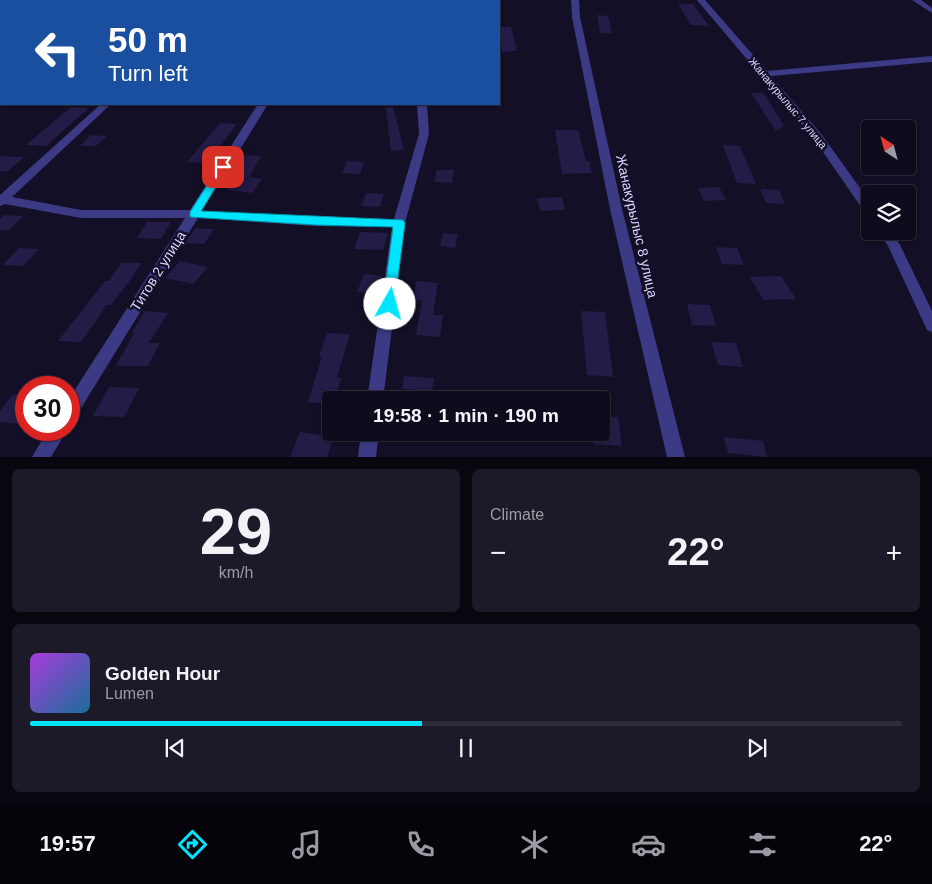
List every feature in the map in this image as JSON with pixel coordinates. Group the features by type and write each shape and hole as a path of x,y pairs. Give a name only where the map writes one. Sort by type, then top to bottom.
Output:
{"street":[{"name":"Жанакурылыс 8 улица","path":"575,0 576,17 616,209 676,456"},
{"name":"Жанакурылыс 7 улица","path":"701,0 818,137 861,198"},
{"path":"916,0 932,11"},
{"path":"765,74 932,58"},
{"path":"1,200 105,105"},
{"name":"Титов 2 улица","path":"80,395 262,105"},
{"path":"376,391 399,223 424,134 422,105"},
{"path":"1,200 81,214 194,214 316,222 399,223"},
{"path":"890,240 932,326"},
{"path":"41,456 51,441"},
{"path":"367,456 369,441"}],"building":[{"path":"678,4 693,4 709,26 691,25"},
{"path":"597,15 608,16 612,33 600,33"},
{"path":"500,27 511,27 517,51 502,52"},
{"path":"751,93 764,93 784,126 776,131"},
{"path":"71,107 89,108 46,146 26,145"},
{"path":"393,107 404,150 391,151 386,108"},
{"path":"220,123 237,124 207,163 187,162"},
{"path":"555,130 578,130 586,161 589,161 592,173 562,174"},
{"path":"91,135 107,136 96,146 80,146"},
{"path":"723,145 740,146 756,184 737,183"},
{"path":"245,155 261,156 249,177 262,179 252,193 226,190 244,167 237,167"},
{"path":"0,156 24,157 8,171 0,171"},
{"path":"347,161 364,162 360,174 342,173"},
{"path":"437,170 454,170 452,183 434,182"},
{"path":"719,187 726,200 704,201 698,188"},
{"path":"760,189 779,190 785,204 766,203"},
{"path":"366,193 384,194 380,207 361,206"},
{"path":"562,197 565,210 540,211 537,198"},
{"path":"4,215 23,216 8,231 0,230 0,219"},
{"path":"147,222 171,222 161,239 137,238"},
{"path":"195,228 214,229 204,244 185,243"},
{"path":"360,232 388,233 383,250 354,249"},
{"path":"443,233 458,234 455,248 440,246"},
{"path":"716,247 737,248 744,265 722,264"},
{"path":"19,248 39,249 23,266 3,265"},
{"path":"180,261 208,267 193,284 165,278"},
{"path":"121,263 141,263 131,279 111,305 107,305 81,342 58,341 105,281 109,281"},
{"path":"364,274 383,276 378,294 357,292"},
{"path":"781,276 796,299 763,300 750,277"},
{"path":"416,281 438,283 433,315 443,315 440,337 416,335 422,301 413,300"},
{"path":"687,304 710,305 716,326 692,325"},
{"path":"145,311 168,313 149,343 160,343 148,366 116,366 134,333 132,332"},
{"path":"581,311 605,312 613,377 587,375"},
{"path":"327,333 350,334 337,377 341,378 337,391 322,391 322,403 308,402 322,356 319,356"},
{"path":"711,342 736,343 743,367 718,365"},
{"path":"404,376 434,378 432,391 402,389"},
{"path":"109,387 139,388 124,417 93,416"},
{"path":"13,394 15,394 15,424 0,422 0,411"},
{"path":"610,417 618,417 622,446 594,444 594,441 610,441"},
{"path":"300,432 322,435 322,441 333,441 327,457 290,457"},
{"path":"724,437 763,441 767,457 728,453"}],"route":[{"path":"223,167 194,214 316,222 399,223 390,304"}]}
